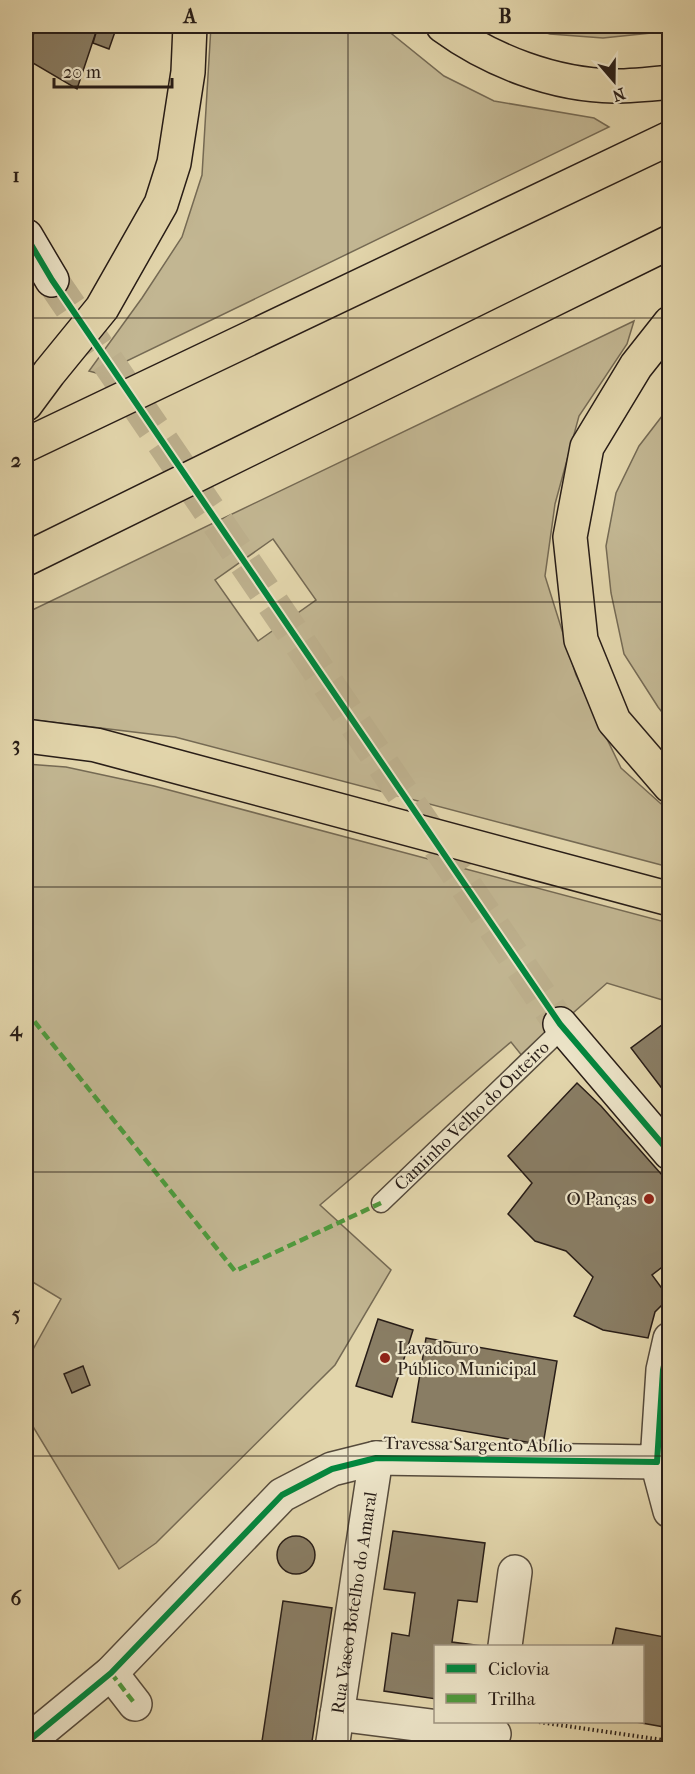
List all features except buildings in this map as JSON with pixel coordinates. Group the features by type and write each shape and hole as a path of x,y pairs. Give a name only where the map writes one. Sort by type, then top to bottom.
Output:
{"highway":[{"path":"26,405 102,308 161,204 176,151 188,72 190,26"},
{"path":"443,26 465,42 502,59 562,80 614,86 669,82"},
{"path":"26,445 669,138"},
{"path":"26,559 669,242"},
{"path":"669,323 636,366 587,447 570,537 581,640 614,721 669,786"},
{"path":"26,736 96,745 669,898"}],"street":[{"path":"27,240 52,280"},
{"path":"561,1026 669,1153"},
{"path":"668,1502 657,1462 663,1370 669,1338"},
{"name":"Travessa Sargento Abílio","path":"26,1743 111,1673 282,1494 332,1469 376,1458 657,1462"},
{"name":"Rua Vasco Botelho do Amaral","path":"332,1749 376,1458"},
{"path":"506,1645 515,1572"},
{"path":"111,1673 135,1704"},
{"path":"337,1714 494,1735"}],"lane":[{"name":"Caminho Velho do Outeiro","path":"381,1203 561,1026"}],"path":[{"path":"546,1723 669,1742"}],"shaded area":[{"path":"211,26 382,26 444,76 494,101 594,118 609,127 100,374 89,371 142,298 182,237 202,175"},
{"path":"523,26 669,26 670,31 603,38 550,34"},
{"path":"634,321 627,344 579,416 555,504 545,576 576,675 621,768 669,811 669,867 175,737 26,719 26,613","holes":["273,539 316,600 258,641 215,580"]},
{"path":"669,407 669,721 624,654 611,593 606,546 616,493 639,446"},
{"path":"26,764 66,767 154,786 669,923 669,1002 607,983 523,1057 511,1042 320,1205 391,1270 335,1365 156,1543 119,1569 26,1415 26,1362 61,1299 26,1278"}],"tunnel":[{"path":"52,280 560,1024"}],"marked path":[{"path":"26,1011 235,1271 381,1203"},
{"path":"111,1673 135,1704"}],"cycle path":[{"path":"26,236 52,280 560,1024 670,1153"},
{"path":"26,1743 111,1673 282,1495 332,1469 376,1458 657,1462 663,1370 670,1339"}],"place":[{"name":"O Panças","path":"649,1199"},
{"name":"Lavadouro Público Municipal","path":"385,1358"}]}
